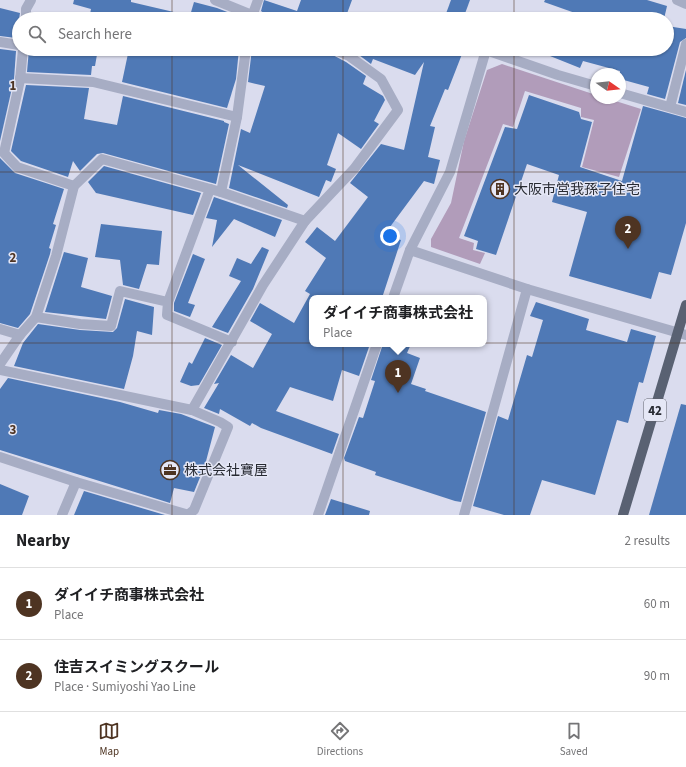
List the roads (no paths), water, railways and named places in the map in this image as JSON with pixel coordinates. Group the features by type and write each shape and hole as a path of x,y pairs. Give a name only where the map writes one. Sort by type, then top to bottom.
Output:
{"main road":[{"name":"42","path":"623,515 682,334 686,304"}],"street":[{"path":"26,12 32,0"},
{"path":"215,0 240,12"},
{"path":"253,12 258,0"},
{"path":"677,0 686,4"},
{"path":"0,42 12,44"},
{"path":"670,107 686,44"},
{"path":"22,56 20,78 3,143 4,153 17,167 74,186"},
{"path":"221,192 237,117 245,56"},
{"path":"192,410 263,285 305,221 354,169 398,110 381,79 349,56"},
{"path":"394,295 410,250 450,172 484,56"},
{"path":"503,56 558,76 590,84"},
{"path":"20,78 93,82 237,117"},
{"path":"626,95 686,112"},
{"path":"0,364 20,335 36,317 56,256 74,186 102,159 221,192 305,221"},
{"path":"210,189 168,302 167,316 232,342"},
{"path":"410,250 527,289 682,334"},
{"path":"464,515 527,289"},
{"path":"36,317 80,324 111,326 120,291 168,302"},
{"path":"0,329 20,335"},
{"path":"318,515 376,347"},
{"path":"0,370 192,410 228,427 194,510 190,515 76,482 0,457"},
{"path":"62,515 76,482"}],"place":[{"name":"大阪市営我孫子住宅","path":"500,189"},
{"name":"住吉スイミングスクール","path":"628,249"},
{"name":"ダイイチ商事株式会社","path":"398,393"},
{"name":"株式会社寶屋","path":"170,470"}]}
